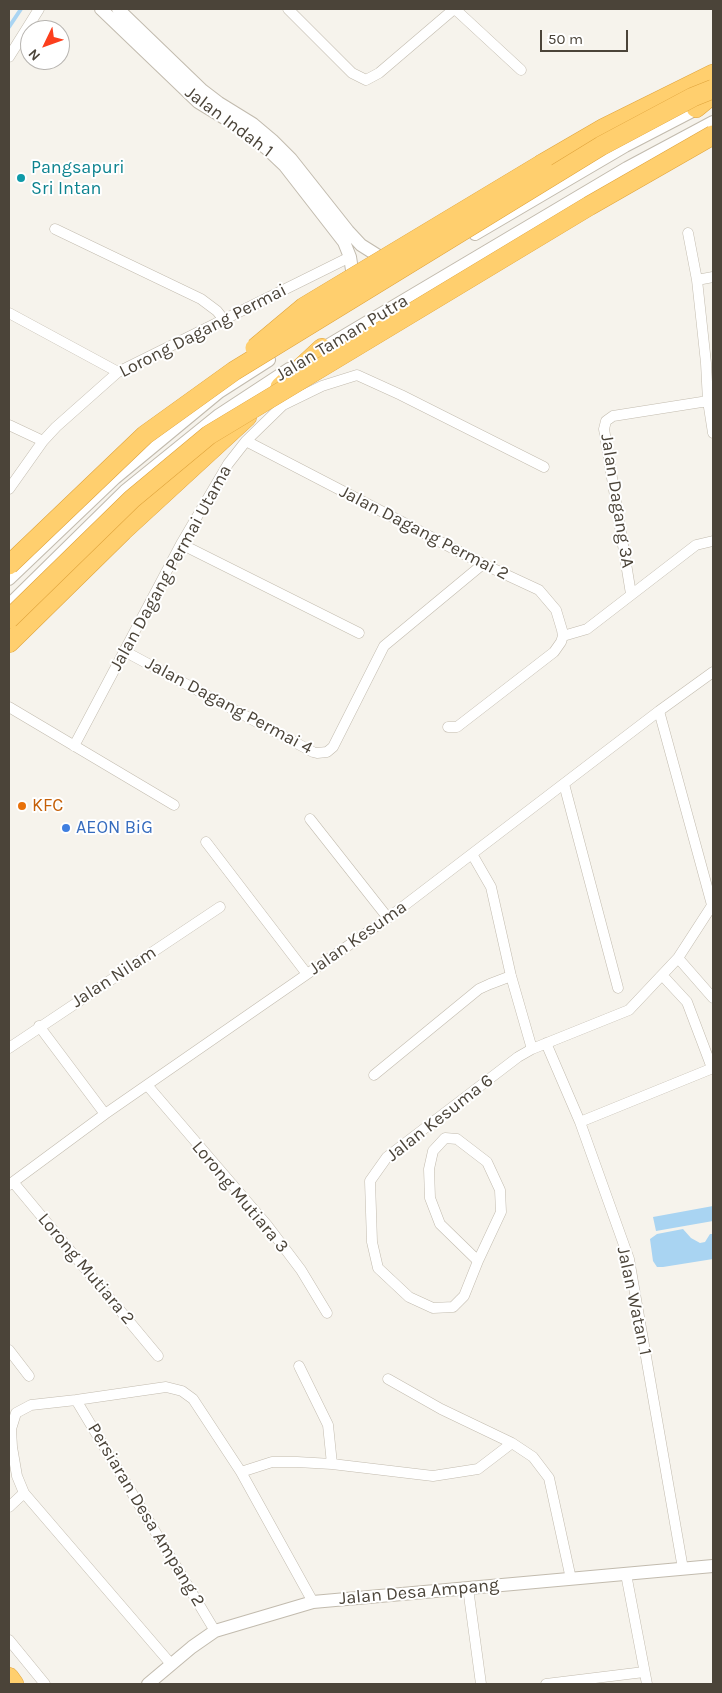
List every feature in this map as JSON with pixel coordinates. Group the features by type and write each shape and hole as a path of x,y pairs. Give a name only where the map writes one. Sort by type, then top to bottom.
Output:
{"highway":[{"path":"234,371 261,342 304,307 604,128 713,74"},
{"path":"9,565 145,435 234,371 601,146 693,96 713,89"},
{"path":"696,108 713,94"},
{"path":"9,619 132,499 209,435 590,206 713,135"},
{"path":"9,643 122,531 322,348"},
{"path":"9,1677 14,1684"}],"street":[{"path":"9,57 39,9"},
{"name":"Jalan Indah 1","path":"101,9 198,102 239,127 285,166 344,242 350,257 355,287 353,305"},
{"name":"Jalan Indah 1","path":"118,9 202,90 218,103 253,124 272,140 291,159 348,232 361,245 376,256 408,273"},
{"path":"288,9 352,73 366,80 379,73 454,9 522,70"},
{"name":"Jalan Taman Putra","path":"9,579 115,478 219,392 353,305 625,146 696,108 713,101"},
{"name":"Jalan Taman Putra","path":"9,605 125,491 219,415 322,348 627,168 713,122"},
{"path":"54,229 202,299 218,311 224,320"},
{"path":"688,233 710,363 708,401 713,433"},
{"name":"Lorong Dagang Permai","path":"9,490 43,441 56,427 118,372 350,257"},
{"path":"697,280 713,277"},
{"path":"9,313 118,372"},
{"name":"Jalan Dagang Permai Utama","path":"74,746 181,544 228,464 246,441 282,405 322,386 357,375 544,467"},
{"name":"Jalan Dagang 3A","path":"631,594 604,429 606,421 614,416 708,401"},
{"path":"9,425 43,441"},
{"name":"Jalan Dagang Permai 2","path":"246,441 483,564 539,590 556,610 563,636"},
{"path":"448,727 457,727 554,652 563,636 587,629 696,545 713,541"},
{"path":"181,544 359,633"},
{"name":"Jalan Dagang Permai 4","path":"124,651 320,754 327,752 333,747 384,646 483,564"},
{"name":"Jalan Kesuma","path":"11,1184 105,1114 388,918 713,672"},
{"path":"9,707 174,805"},
{"path":"659,711 712,905"},
{"path":"564,784 618,988"},
{"path":"310,819 388,918"},
{"path":"206,842 307,974"},
{"path":"472,854 491,887 511,976 532,1049"},
{"name":"Jalan Kesuma 6","path":"478,1260 440,1224 430,1198 429,1169 433,1151 445,1138 457,1139 486,1162 500,1190 502,1212 478,1260 464,1296 453,1307 433,1308 408,1297 378,1268 372,1242 370,1180 387,1157 518,1057 546,1043 629,1010 678,958 712,905"},
{"name":"Jalan Nilam","path":"9,1048 39,1026 220,907"},
{"path":"678,958 713,998"},
{"path":"580,1122 712,1068 687,1002 662,975"},
{"path":"374,1075 479,989 511,976"},
{"path":"39,1026 105,1114"},
{"name":"Jalan Watan 1","path":"546,1043 580,1122 629,1260 683,1569"},
{"name":"Lorong Mutiara 3","path":"147,1085 267,1225 300,1270 327,1313"},
{"name":"Lorong Mutiara 2","path":"11,1184 158,1356"},
{"path":"9,1350 29,1376"},
{"path":"299,1366 328,1425 332,1464"},
{"path":"388,1379 441,1408 512,1442 533,1457 549,1478 571,1579"},
{"path":"171,1664 24,1493 17,1476 11,1428 16,1413 31,1404 76,1400 166,1387 182,1391 194,1399 241,1472 313,1602"},
{"name":"Persiaran Desa Ampang 2","path":"76,1400 215,1631"},
{"path":"241,1472 272,1462 332,1464 433,1476 478,1469 512,1442"},
{"path":"9,1507 24,1493"},
{"name":"Jalan Desa Ampang","path":"148,1684 192,1647 215,1631 313,1602 713,1566"},
{"path":"626,1574 647,1684"},
{"path":"468,1588 480,1684"},
{"path":"9,1640 44,1684"},
{"path":"546,1684 644,1672"}],"water":[{"path":"713,1206 713,1221 656,1231 653,1217"},
{"path":"683,1229 691,1238 700,1243 705,1242 710,1234 713,1234 713,1259 657,1267 653,1261 650,1239 657,1234"}],"waterway":[{"path":"9,27 21,9"}],"place":[{"name":"Pangsapuri Sri Intan","path":"21,178"},
{"name":"KFC","path":"22,806"},
{"name":"AEON BiG","path":"66,828"}]}
